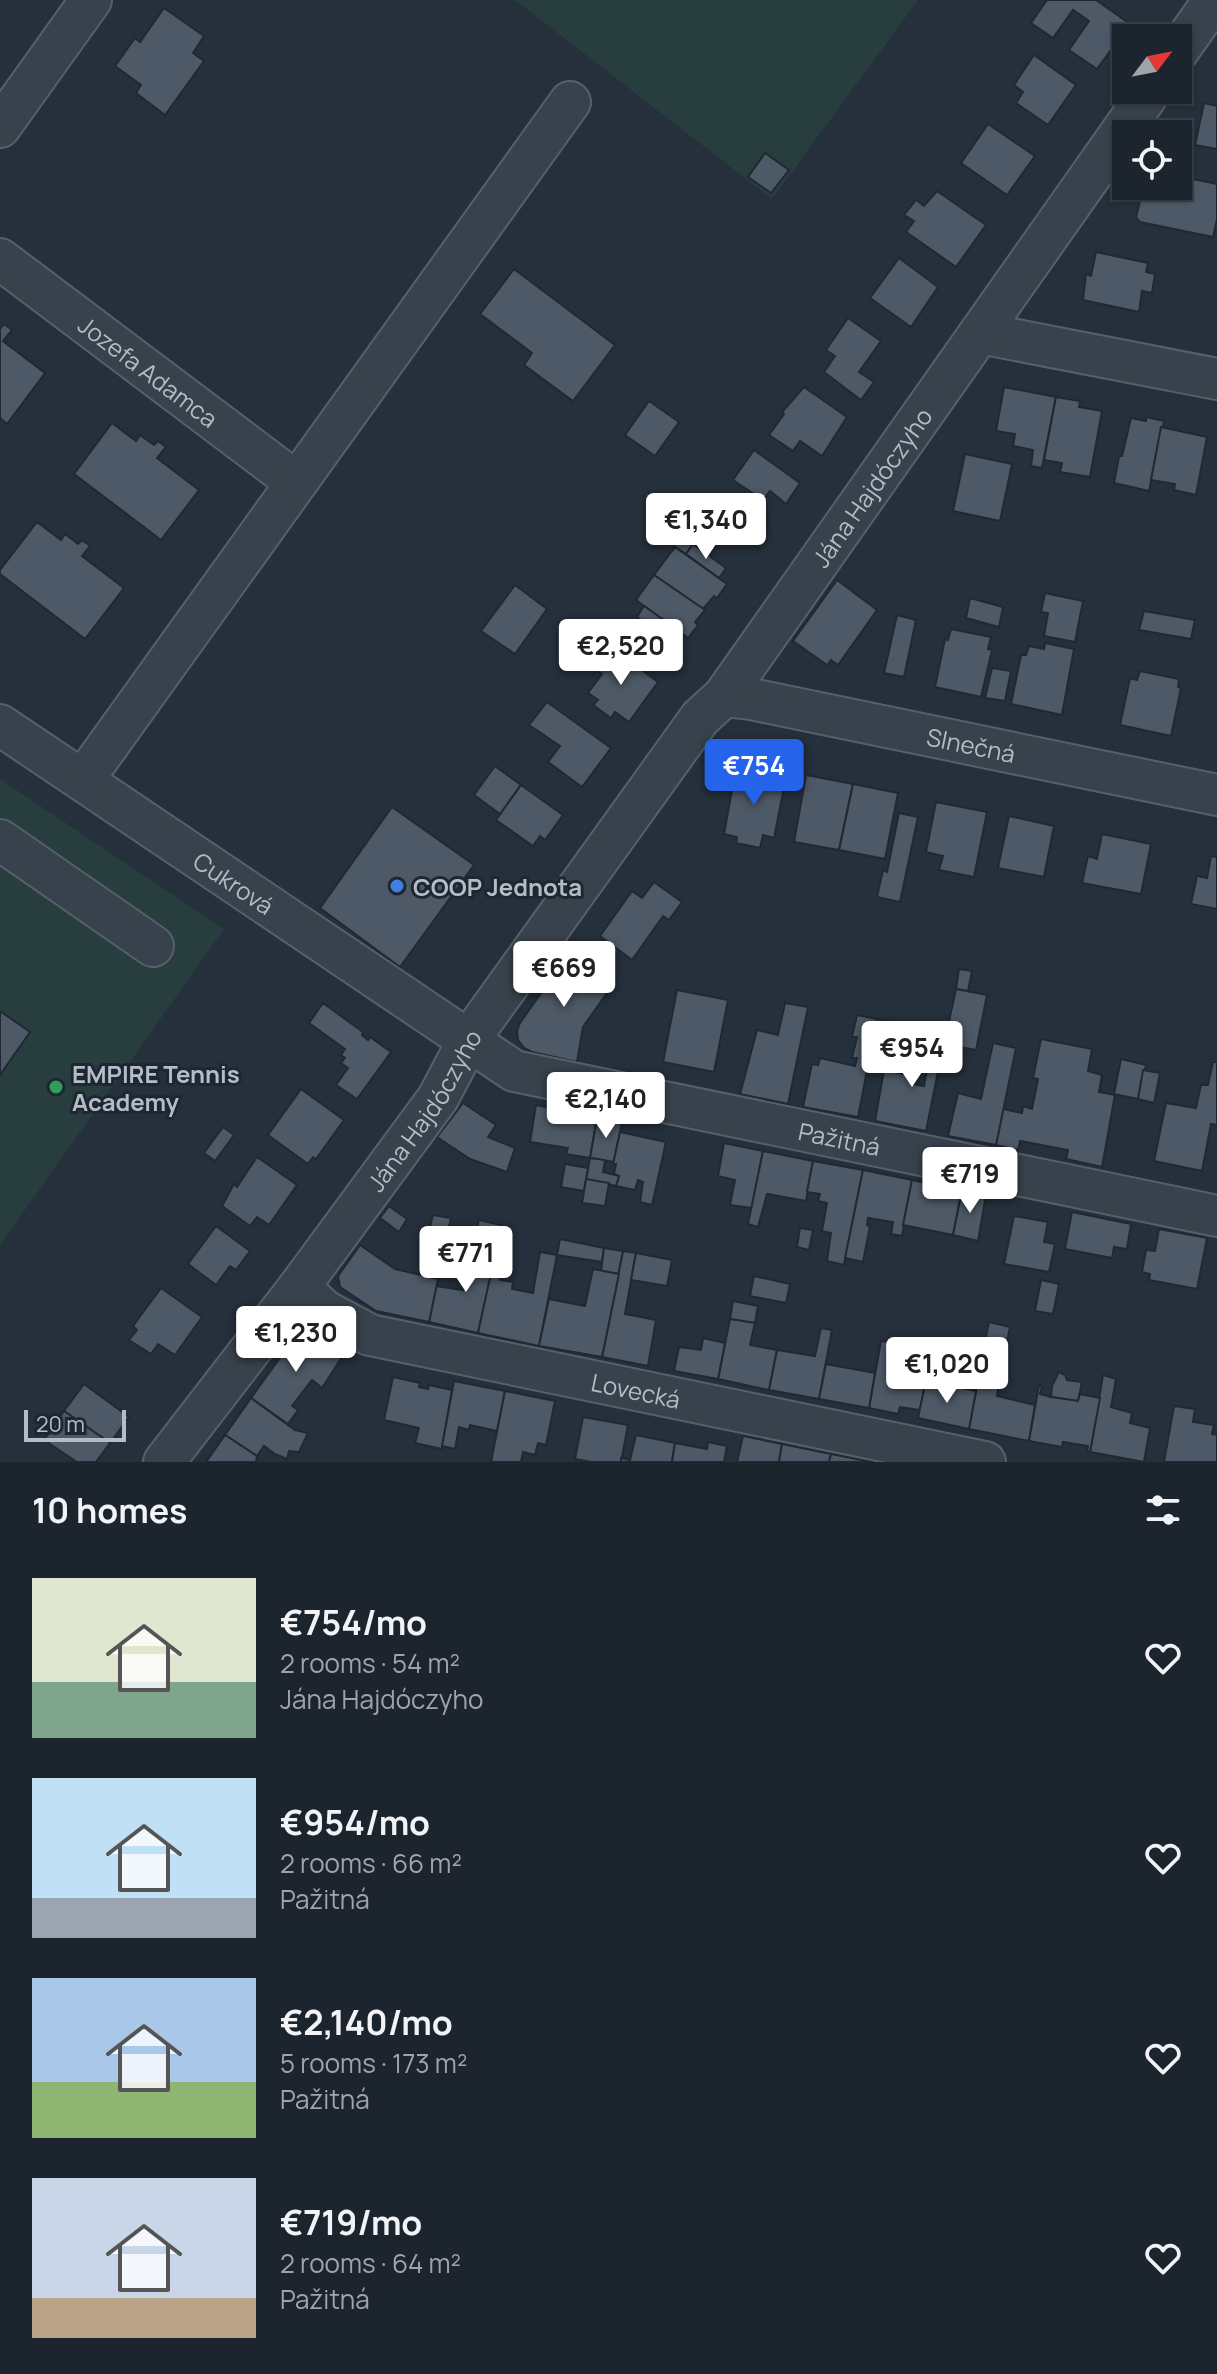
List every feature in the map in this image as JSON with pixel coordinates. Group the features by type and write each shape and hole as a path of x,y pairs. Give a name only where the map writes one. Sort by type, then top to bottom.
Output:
{"street":[{"path":"0,127 91,0"},
{"path":"1192,31 1214,0"},
{"path":"83,780 570,102"},
{"name":"Jána Hajdóczyho","path":"164,1462 299,1287 438,1098 468,1041 700,718 724,696 1141,104"},
{"name":"Jozefa Adamca","path":"0,259 296,482"},
{"path":"980,333 1217,379"},
{"name":"Slnečná","path":"724,696 1217,795"},
{"name":"Cukrová","path":"0,725 468,1041"},
{"path":"0,840 153,946"},
{"name":"Pažitná","path":"468,1041 514,1071 1217,1216"},
{"name":"Lovecká","path":"299,1287 325,1311 370,1335 985,1462"}],"green space":[{"path":"515,0 918,0 772,199"},
{"name":"EMPIRE Tennis Academy","path":"0,779 224,929 0,1245"}],"building":[{"path":"1047,0 1096,0 1130,24 1112,24 1112,49 1097,69 1069,50 1089,21 1073,10 1053,38 1031,23"},
{"path":"164,8 204,36 193,53 204,61 165,115 136,93 141,85 115,66 135,38 140,42"},
{"path":"1034,55 1076,85 1048,125 1016,103 1023,92 1014,85"},
{"path":"1204,103 1217,106 1217,149 1195,145"},
{"path":"988,124 1035,156 1007,195 961,163"},
{"path":"765,153 789,170 771,193 748,177"},
{"path":"1192,179 1217,184 1217,219 1213,237 1140,222 1136,217 1140,201 1192,200"},
{"path":"937,191 986,225 956,267 906,232 914,221 904,215 916,200 924,206"},
{"path":"1096,252 1148,263 1146,272 1155,274 1152,293 1142,291 1139,312 1083,300 1086,274 1091,276"},
{"path":"899,258 938,287 911,327 870,298"},
{"path":"514,269 615,345 573,401 524,365 532,353 480,314"},
{"path":"848,318 881,341 859,372 874,382 861,400 824,372 835,356 826,350"},
{"path":"4,324 12,330 3,341 45,373 7,424 0,418 0,329"},
{"path":"804,387 847,417 822,456 800,441 793,451 769,435 784,414 782,412"},
{"path":"1004,387 1056,397 1042,468 1031,466 1033,450 1013,446 1015,434 996,431"},
{"path":"1056,397 1080,401 1079,407 1102,411 1090,477 1060,472 1062,463 1044,460"},
{"path":"649,401 679,422 655,456 625,435"},
{"path":"1146,417 1164,421 1149,491 1114,483 1131,418 1146,421"},
{"path":"112,423 136,441 140,435 154,445 158,441 166,447 157,458 199,490 161,540 74,474"},
{"path":"1161,427 1207,437 1196,495 1174,490 1175,484 1151,480"},
{"path":"754,450 800,483 786,504 770,491 763,500 733,480"},
{"path":"965,454 1012,464 1000,521 953,511"},
{"path":"37,522 61,540 65,534 78,544 82,540 90,546 82,556 124,588 85,639 0,574"},
{"path":"682,536 693,544 686,554 674,546"},
{"path":"693,544 726,568 719,578 686,554"},
{"path":"675,547 727,584 717,598 714,596 703,609 654,575"},
{"path":"654,575 705,610 688,638 636,600"},
{"path":"837,580 877,610 838,665 831,660 827,665 793,641"},
{"path":"515,585 547,609 515,654 481,631"},
{"path":"1045,593 1083,601 1075,642 1044,636 1048,613 1041,612"},
{"path":"970,598 1003,607 999,627 966,618"},
{"path":"644,606 682,633 675,644 637,617"},
{"path":"1144,611 1195,620 1191,639 1139,630"},
{"path":"897,615 916,620 904,677 884,673"},
{"path":"951,629 991,637 988,649 992,650 981,697 935,687 945,639 948,640"},
{"path":"637,638 661,656 653,668 628,651"},
{"path":"1045,643 1074,649 1062,715 1011,704 1021,655 1026,655 1029,646 1044,649"},
{"path":"612,648 658,682 629,722 615,712 611,718 593,705 598,700 588,693 602,674 596,669"},
{"path":"992,668 1011,671 1005,701 985,698"},
{"path":"1140,671 1179,679 1178,687 1181,688 1171,736 1120,725 1130,678 1137,680"},
{"path":"547,702 611,748 582,787 548,762 560,746 529,725"},
{"path":"495,766 521,785 500,814 474,795"},
{"path":"736,768 786,778 774,838 763,835 760,848 736,843 737,837 724,834"},
{"path":"806,775 853,784 839,850 794,842"},
{"path":"853,784 898,793 885,859 839,850"},
{"path":"521,785 563,815 545,840 540,836 533,846 496,820"},
{"path":"936,802 987,812 974,877 939,870 943,856 926,852"},
{"name":"COOP Jednota","path":"392,807 474,865 400,967 320,908"},
{"path":"899,813 918,817 900,902 877,897 883,870 887,872"},
{"path":"1009,816 1054,826 1044,877 998,868"},
{"path":"1102,834 1151,844 1141,894 1082,883 1088,856 1097,859"},
{"path":"1211,856 1217,857 1217,909 1191,904 1197,876 1207,878"},
{"path":"654,882 682,902 669,920 663,916 632,960 600,936 632,891 642,898"},
{"path":"572,949 609,973 606,978 614,983 583,1027 577,1062 524,1048 518,1040 517,1031"},
{"path":"959,969 972,971 968,991 956,989"},
{"path":"956,989 987,995 976,1050 944,1044"},
{"path":"677,990 728,1000 714,1072 663,1062"},
{"path":"323,1003 363,1032 362,1035 368,1040 370,1037 391,1052 357,1099 336,1085 348,1068 341,1063 345,1058 341,1055 345,1049 309,1023"},
{"path":"785,1003 808,1007 788,1104 740,1094 757,1030 778,1035"},
{"path":"0,1011 30,1032 0,1075"},
{"path":"857,1015 877,1019 858,1117 803,1107 812,1064 818,1065 820,1058 855,1066 857,1058 852,1058 857,1037 852,1037"},
{"path":"877,1019 893,1022 887,1054 871,1051"},
{"path":"933,1023 947,1027 926,1131 875,1121 884,1070 914,1076 913,1084 924,1086 927,1069 920,1067"},
{"path":"1041,1039 1092,1049 1088,1071 1102,1075 1099,1092 1115,1095 1102,1167 1066,1159 1068,1150 1020,1141 1018,1150 996,1145 1003,1109 1022,1113 1023,1106 1032,1109 1038,1079 1033,1078"},
{"path":"993,1043 1016,1048 996,1145 948,1136 958,1093 981,1099"},
{"path":"1121,1059 1146,1065 1138,1099 1114,1094"},
{"path":"1213,1062 1217,1062 1217,1125 1211,1124 1202,1171 1154,1161 1166,1103 1196,1108 1201,1085 1208,1085"},
{"path":"1143,1070 1160,1073 1154,1103 1138,1099"},
{"path":"301,1089 344,1120 316,1159 313,1157 308,1164 268,1135"},
{"path":"463,1103 496,1125 488,1137 515,1148 507,1172 470,1159 437,1137"},
{"path":"536,1105 597,1118 590,1158 566,1154 568,1148 530,1142"},
{"path":"597,1118 622,1122 614,1162 590,1158"},
{"path":"223,1127 234,1135 215,1161 204,1153"},
{"path":"620,1132 666,1142 652,1205 640,1202 643,1182 638,1180 635,1190 616,1186 619,1176 614,1174 616,1164 613,1164"},
{"path":"724,1143 763,1151 752,1208 730,1205 735,1180 718,1176"},
{"path":"763,1151 813,1161 806,1201 767,1194 758,1227 748,1224"},
{"path":"257,1157 297,1185 269,1225 257,1217 250,1226 222,1206 234,1184 237,1187"},
{"path":"590,1158 605,1160 603,1172 619,1176 616,1186 586,1179"},
{"path":"813,1161 863,1170 844,1265 827,1261 831,1233 822,1231 827,1203 818,1201 820,1194 807,1192"},
{"path":"565,1164 588,1168 584,1191 561,1187"},
{"path":"863,1170 912,1180 902,1236 891,1234 893,1222 868,1218 867,1225 870,1226 863,1262 845,1258"},
{"path":"586,1179 609,1183 605,1206 582,1203"},
{"path":"912,1180 962,1190 953,1235 903,1225"},
{"path":"962,1190 986,1195 978,1241 953,1235"},
{"path":"389,1206 407,1219 399,1232 380,1218"},
{"path":"1072,1212 1131,1224 1127,1249 1114,1247 1112,1258 1065,1249"},
{"path":"433,1215 451,1218 445,1246 426,1243"},
{"path":"1014,1216 1048,1222 1044,1242 1055,1244 1049,1272 1004,1264"},
{"path":"479,1220 501,1225 497,1249 473,1244"},
{"path":"216,1226 250,1251 236,1270 230,1266 216,1285 188,1264"},
{"path":"800,1228 813,1230 809,1250 797,1247"},
{"path":"1159,1229 1207,1238 1197,1289 1149,1280 1150,1274 1142,1272 1146,1250 1155,1251"},
{"path":"560,1239 604,1248 602,1262 557,1255"},
{"path":"426,1243 445,1246 439,1274 421,1270"},
{"path":"473,1244 497,1249 478,1333 429,1322 436,1286 463,1290"},
{"path":"360,1245 395,1269 438,1279 429,1322 376,1311 340,1287 338,1276"},
{"path":"604,1248 623,1251 619,1274 601,1271"},
{"path":"496,1250 505,1253 500,1280 513,1282 512,1289 533,1293 540,1252 557,1255 539,1346 478,1333"},
{"path":"623,1251 636,1253 625,1314 656,1320 648,1366 602,1357"},
{"path":"636,1253 672,1260 667,1286 631,1280"},
{"path":"593,1269 619,1274 602,1357 539,1346 549,1299 585,1306"},
{"path":"754,1276 790,1284 786,1303 750,1296"},
{"path":"1041,1280 1059,1284 1053,1314 1035,1311"},
{"path":"161,1288 202,1317 175,1355 158,1344 151,1354 129,1340 137,1330 133,1326"},
{"path":"733,1301 758,1306 755,1323 730,1319"},
{"path":"730,1319 755,1323 750,1345 777,1350 769,1390 718,1379"},
{"path":"989,1322 1010,1327 1004,1356 983,1352"},
{"path":"302,1327 342,1357 322,1388 312,1380 292,1406 298,1410 288,1424 251,1398"},
{"path":"821,1328 832,1330 819,1399 769,1390 777,1350 815,1356"},
{"path":"703,1338 725,1343 718,1379 674,1371 679,1347 701,1350"},
{"path":"901,1338 933,1343 920,1410 900,1407 898,1414 869,1408 881,1341 900,1344"},
{"path":"983,1352 1004,1356 997,1396 1035,1405 1029,1441 969,1429"},
{"path":"826,1364 875,1373 869,1408 819,1399"},
{"path":"1059,1372 1067,1380 1082,1382 1078,1401 1051,1397 1052,1386"},
{"path":"1103,1375 1116,1379 1111,1407 1132,1413 1130,1423 1150,1428 1144,1462 1090,1452"},
{"path":"393,1377 420,1383 419,1387 428,1389 429,1385 452,1390 442,1449 415,1443 419,1428 384,1420"},
{"path":"926,1380 976,1391 969,1429 918,1418"},
{"path":"454,1381 505,1391 497,1431 470,1425 469,1430 459,1427 455,1449 442,1446"},
{"path":"84,1384 129,1417 110,1443 64,1411"},
{"path":"1039,1385 1042,1386 1040,1394 1051,1397 1078,1401 1080,1394 1100,1398 1090,1452 1087,1451 1088,1446 1063,1442 1062,1447 1029,1441"},
{"path":"505,1391 555,1401 546,1445 538,1443 535,1455 523,1452 521,1462 491,1462"},
{"path":"251,1398 295,1430 308,1433 299,1452 289,1451 287,1459 264,1446 257,1456 225,1435"},
{"path":"1174,1406 1195,1409 1193,1422 1214,1425 1212,1434 1217,1435 1217,1462 1164,1462"},
{"path":"64,1411 110,1443 96,1462 77,1462 44,1440"},
{"path":"583,1417 628,1425 621,1462 575,1459"},
{"path":"225,1435 257,1456 256,1462 206,1462"},
{"path":"636,1435 675,1443 672,1462 621,1462 621,1458 630,1460"},
{"path":"743,1436 782,1444 779,1462 737,1462"},
{"path":"708,1442 727,1446 724,1462 672,1462 675,1443 707,1449"},
{"path":"782,1444 831,1454 829,1462 779,1462"},
{"path":"831,1454 872,1462 829,1462"}],"place":[{"name":"COOP Jednota","path":"397,886"},
{"name":"EMPIRE Tennis Academy","path":"56,1087"}]}
